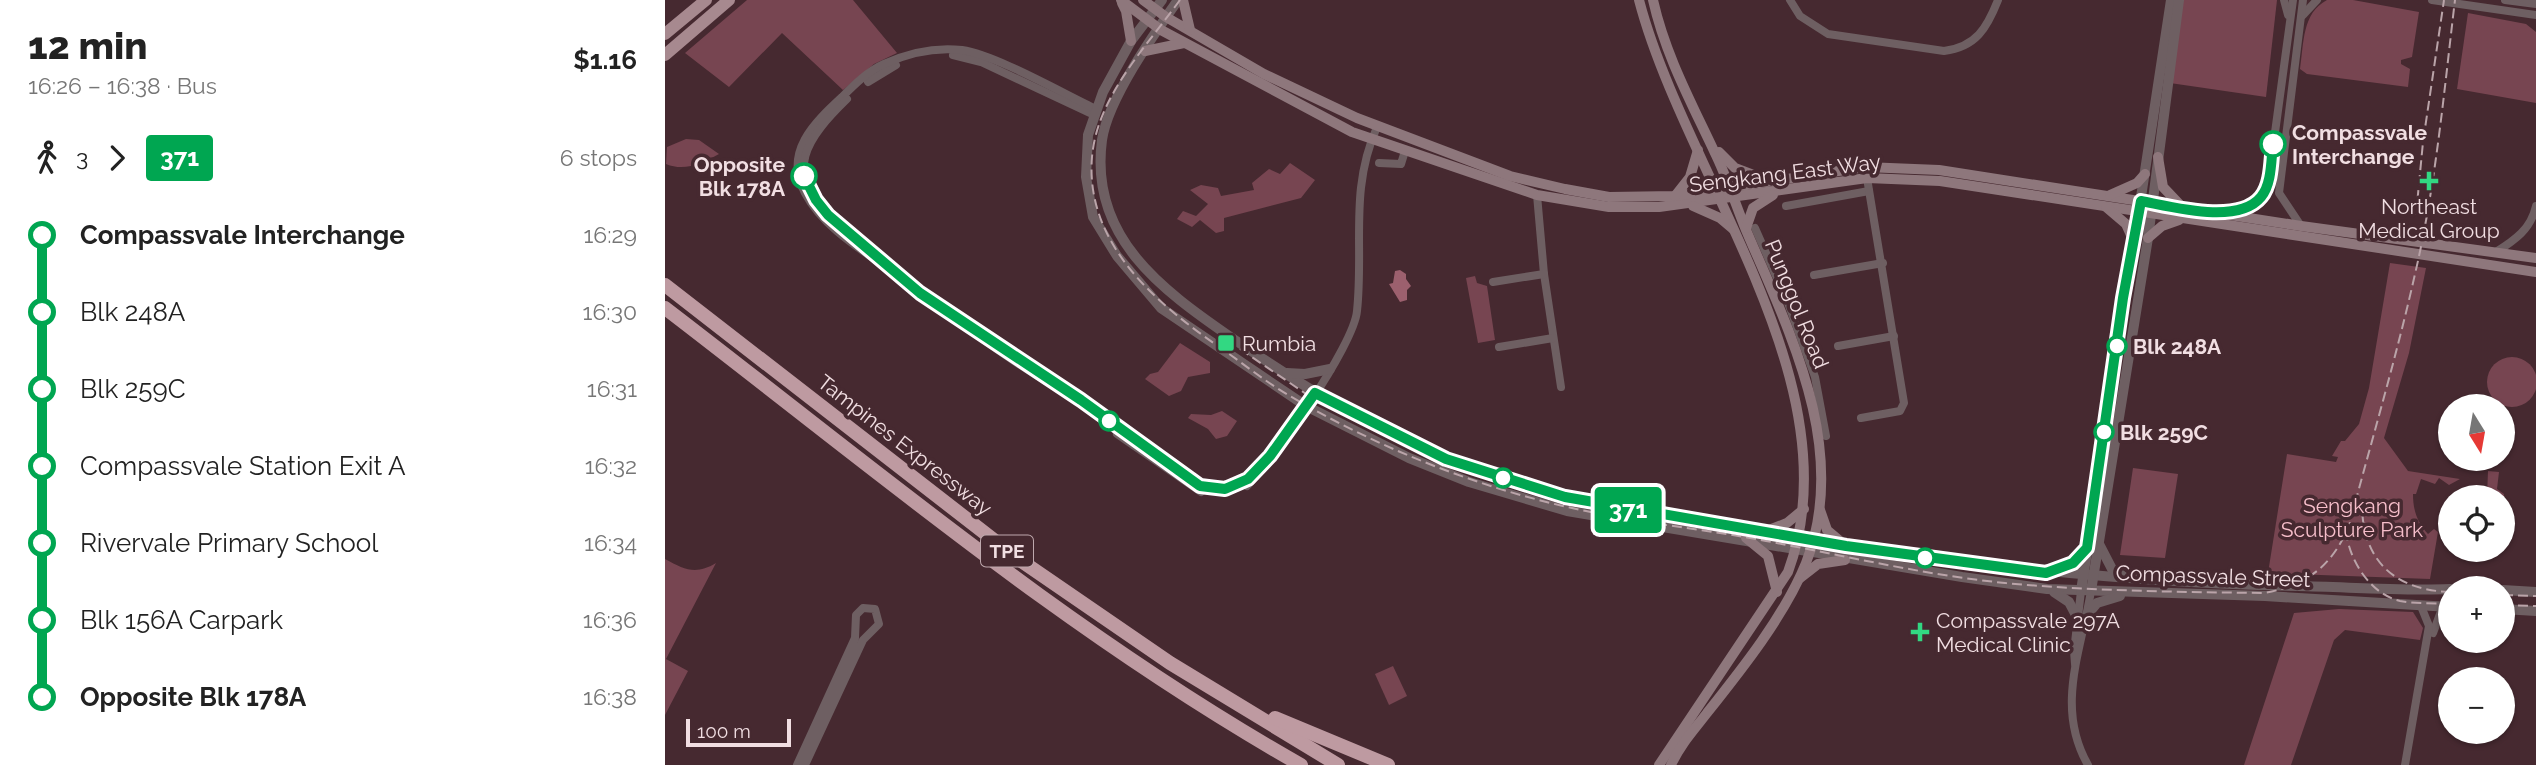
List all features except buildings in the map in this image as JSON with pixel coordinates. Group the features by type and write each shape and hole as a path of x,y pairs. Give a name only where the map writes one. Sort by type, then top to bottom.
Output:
{"highway":[{"name":"Tampines Expressway","path":"665,285 1017,558 1158,656 1338,765"},
{"name":"Tampines Expressway","path":"665,308 1005,573 1175,690 1300,765"},
{"path":"1229,698 1388,765"},
{"path":"1304,744 1363,765"}],"main road":[{"path":"665,34 706,0"},
{"path":"665,55 729,0"},
{"path":"1120,0 1126,11 1131,41"},
{"name":"Sengkang East Way","path":"1120,0 1157,28 1184,43 1283,97 1372,139 1537,195 1609,208 1690,205 1721,199 1733,191 1767,180 1832,170 1891,166 1939,170 2104,201"},
{"name":"Sengkang East Way","path":"1143,0 1159,5 1166,17 1264,74 1377,127 1510,176 1565,189 1609,197 1675,196 1715,188 1733,191 1781,190 1867,178 1940,181 2146,207 2536,272"},
{"path":"1181,0 1190,30"},
{"name":"Punggol Road","path":"1640,0 1645,21 1715,188 1760,250 1784,305 1812,378 1822,430 1820,496 1813,540 1799,580 1731,682 1683,743 1671,765"},
{"name":"Punggol Road","path":"1653,0 1681,81 1733,191 1745,229 1790,382 1803,451 1804,509 1797,550 1777,592 1659,765"},
{"path":"1145,51 1184,43"},
{"path":"1711,144 1735,168 1767,180"},
{"path":"1675,196 1690,177 1698,150"},
{"path":"2148,238 2182,213 2163,187 2158,157"},
{"path":"2135,244 2126,224 2104,201 2127,190 2145,174"},
{"path":"1690,205 1745,229 1753,208 1781,190"},
{"name":"Sengkang East Way","path":"2182,213 2227,215 2536,258"},
{"path":"1820,496 1820,513 1827,530 1846,546"},
{"path":"1764,532 1787,523 1804,509"},
{"path":"1746,538 1768,556 1777,592"},
{"path":"1799,580 1818,564 1845,560"}],"street":[{"name":"Compassvale Street","path":"1181,0 1157,28 1113,104 1102,139 1103,189 1109,215 1130,254 1159,282 1216,327 1315,393 1420,448 1477,470 1602,506 1846,546 2046,573 2127,579 2266,586 2438,589"},
{"path":"1790,0 1800,16 1828,34 1944,51 1963,47 1980,34 1998,0"},
{"path":"2088,765 2072,727 2070,700 2075,667 2074,651 2116,451 2148,238 2145,174 2171,0"},
{"path":"2088,576 2087,548 2125,291 2158,157 2179,0"},
{"path":"2284,0 2290,21"},
{"path":"2227,215 2262,197 2268,184 2293,0"},
{"path":"2301,226 2279,193 2303,0"},
{"path":"2301,17 2316,0"},
{"path":"2432,0 2532,14 2536,20"},
{"path":"2505,0 2536,4"},
{"name":"Compassvale Street","path":"1159,5 1131,41 1095,112 1087,135 1088,191 1093,217 1117,256 1161,308 1306,406 1417,462 1490,489 1600,518 1746,538 1845,560 2047,589 2265,596 2438,607"},
{"path":"1095,112 964,51 932,53 882,71 821,124 803,157 804,176 816,200 828,215 899,277 1075,399 1077,404 1162,468 1201,492 1218,495 1243,488 1261,474 1270,456 1330,369 1357,313 1357,215 1361,177 1377,127"},
{"path":"1379,163 1401,164 1405,151"},
{"path":"1861,418 1903,408 1883,263 1867,178"},
{"path":"1786,206 1869,191"},
{"path":"1537,195 1544,274 1561,387"},
{"path":"2496,252 2521,235 2532,220 2536,206"},
{"path":"1814,275 1883,263"},
{"path":"1493,282 1544,274"},
{"path":"1838,346 1894,336"},
{"path":"1499,347 1553,338"},
{"path":"1283,372 1305,374 1330,369"},
{"path":"2098,542 2112,569 2127,579"},
{"path":"2046,573 2073,563 2087,548"},
{"path":"2047,589 2063,596 2083,617"},
{"path":"2515,591 2536,592"},
{"path":"2083,617 2097,603 2134,593"},
{"path":"2407,765 2429,626 2421,606"},
{"path":"797,765 855,638 859,611 875,609 879,624 863,640 805,765"},
{"path":"2515,610 2536,611"},
{"path":"2407,765 2435,620 2438,617"}],"green space":[{"path":"747,0 853,0 897,53 874,64 843,90 782,33 729,87 685,53"},
{"path":"2183,0 2277,0 2266,97 2170,83"},
{"path":"2327,0 2353,0 2419,12 2412,57 2401,60 2401,64 2410,69 2408,87 2307,74 2300,69 2309,21 2319,6"},
{"path":"2468,13 2526,24 2536,32 2536,103 2457,89"},
{"path":"686,139 699,140 719,154 687,167 666,164 667,147"},
{"path":"1290,163 1315,180 1301,198 1224,218 1224,231 1216,233 1200,220 1192,227 1177,219 1183,211 1196,216 1208,204 1190,190 1201,185 1218,188 1221,196 1254,190 1252,183 1269,169 1280,174"},
{"name":"Sengkang Sculpture Park","path":"2390,263 2426,268 2409,353 2384,438 2408,471 2460,479 2449,485 2439,478 2435,484 2421,479 2416,494 2413,494 2415,511 2421,525 2428,534 2434,529 2438,532 2430,579 2268,573 2287,454 2336,462 2338,457 2332,456 2341,441 2345,441 2359,424 2369,388"},
{"path":"1475,276 1477,283 1487,286 1495,340 1478,343 1466,278"},
{"path":"1180,343 1210,362 1210,373 1188,377 1181,391 1169,396 1145,379 1158,372"},
{"path":"2502,359 2522,359 2530,364 2535,372 2535,392 2530,400 2522,405 2515,406 2515,394 2489,392 2489,372 2494,364"},
{"path":"1222,411 1237,421 1227,436 1216,439 1208,429 1188,418 1191,414 1211,415"},
{"path":"2133,468 2178,474 2165,558 2120,555"},
{"path":"2488,471 2499,472 2497,485 2487,485"},
{"path":"665,559 691,570 716,563 666,659 688,671 665,715"},
{"path":"2339,609 2413,612 2423,628 2420,640 2345,630 2334,640 2291,765 2244,765 2294,613"},
{"path":"1393,666 1407,696 1389,705 1375,674"}],"shaded area":[{"path":"1400,270 1406,274 1411,286 1407,290 1407,300 1400,302 1389,284 1393,283 1395,271"}],"railway":[{"path":"1180,0 1125,74 1103,114 1092,157 1093,187 1099,215 1127,266 1168,308 1271,384 1324,415 1433,466 1509,492 1608,516 1743,537 1975,580 2037,586 2167,592 2264,593 2293,585 2316,572 2334,552 2349,526 2400,337 2429,206 2455,0"},
{"path":"2416,215 2423,142 2444,0"},
{"path":"1240,349 1312,398"},
{"path":"2362,501 2367,539 2384,568 2412,585 2438,591"},
{"path":"2346,531 2356,564 2379,591 2400,601 2438,604"},
{"path":"1853,549 1902,556"},
{"path":"2515,595 2536,596"},
{"path":"2515,605 2536,606"}],"bus line":[{"name":"371","path":"804,176 809,189 828,215 896,271 899,277 997,347 1075,399 1081,400 1178,472 1209,489 1235,487 1248,479 1270,456 1315,393 1393,435 1446,459 1565,497 1602,506 1846,546 2046,573 2073,563 2087,548 2123,298 2141,201 2227,215 2242,210 2262,197 2268,184 2273,144"}],"place":[{"name":"Compassvale Interchange","path":"2273,144"},
{"name":"Opposite Blk 178A","path":"804,176"},
{"name":"Northeast Medical Group","path":"2429,181"},
{"name":"Rumbia","path":"1226,343"},
{"name":"Blk 248A","path":"2117,346"},
{"name":"Blk 259C","path":"2104,432"},
{"name":"Compassvale 297A Medical Clinic","path":"1920,632"}]}
